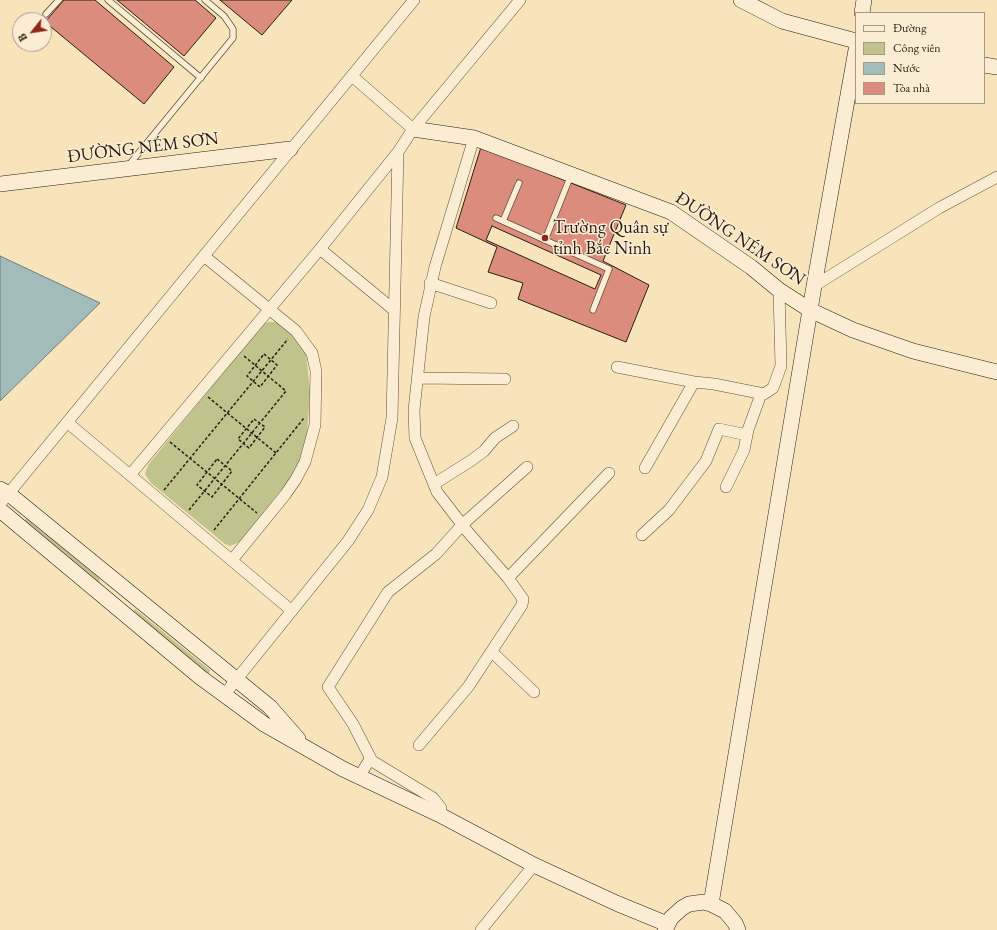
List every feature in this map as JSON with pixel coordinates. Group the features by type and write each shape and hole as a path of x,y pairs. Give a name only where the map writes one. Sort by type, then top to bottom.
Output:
{"street":[{"path":"305,748 270,707 121,586 3,496 68,423 290,149 414,0"},
{"path":"130,475 270,310 398,152 413,129 520,0"},
{"path":"741,0 782,21 855,41"},
{"path":"862,12 864,0"},
{"path":"711,904 814,286 855,56"},
{"path":"985,65 997,67"},
{"path":"352,76 413,129"},
{"name":"ĐƯỜNG NÉM SƠN","path":"413,129 474,138 671,212 751,267 779,290 810,310 854,330 913,351 996,369"},
{"path":"420,745 468,687 522,605 523,599 508,578 437,492 415,438 414,410 424,317 435,267 474,138"},
{"name":"ĐƯỜNG NÉM SƠN","path":"0,184 290,149"},
{"path":"224,695 359,526 380,484 387,457 392,418 398,152"},
{"path":"814,286 939,208 997,177"},
{"path":"320,249 394,310"},
{"path":"204,256 296,331 312,353 316,371 315,425 307,455 296,479 232,560"},
{"path":"430,283 491,302"},
{"path":"617,367 761,394 768,393 773,388 781,366 779,290"},
{"path":"418,378 505,379"},
{"path":"645,468 694,382"},
{"path":"726,487 744,450 747,435 761,394"},
{"path":"68,423 292,611"},
{"path":"434,484 472,460 484,451 495,438 514,426"},
{"path":"642,535 669,510 706,461 720,429 747,435"},
{"path":"440,815 442,808 433,798 374,764 370,759 353,724 328,687 388,592 436,554 463,524 527,467"},
{"path":"508,578 609,473"},
{"path":"0,510 224,695 264,724 305,748 358,777 440,815 534,864 666,927 671,918 682,908 696,903 711,904 725,911 735,922 738,930"},
{"path":"109,601 121,586"},
{"path":"492,652 534,692"},
{"path":"358,777 370,759"},
{"path":"481,930 534,864"}],"lane":[{"path":"48,12 59,0"},
{"path":"108,0 201,78"},
{"path":"125,169 233,38 233,28 224,16 206,0"},
{"path":"545,240 571,175"},
{"path":"503,221 519,183"},
{"path":"496,218 609,269 593,310"}],"path":[{"path":"164,490 290,336"},
{"path":"189,510 286,391 242,354"},
{"path":"264,354 277,365 260,387 247,376 256,365 264,354"},
{"path":"207,396 276,453"},
{"path":"214,530 307,414"},
{"path":"254,418 266,428 249,448 238,439 247,428 254,418"},
{"path":"170,442 259,514"},
{"path":"217,460 232,471 212,497 197,485 207,472 217,460"}],"green space":[{"path":"268,322 276,322 296,337 306,353 310,392 307,434 300,461 288,481 240,542 230,546 225,544 151,483 145,474 148,465 262,325"},
{"path":"27,519 99,578 100,583 98,584 24,520"},
{"path":"135,609 210,670 209,673 206,673 133,612"}],"water":[{"path":"0,256 100,303 0,401"}],"building":[{"path":"64,0 95,0 174,67 144,104 52,28 52,14"},
{"path":"117,0 195,0 216,18 184,56"},
{"path":"220,0 292,0 262,35"},
{"name":"Trường Quân sự tỉnh Bắc Ninh","path":"481,147 626,205 603,261 649,285 626,342 518,299 523,283 488,272 497,247 456,228"},
{"path":"492,226 601,275 595,289 486,240"}],"place":[{"name":"Trường Quân sự tỉnh Bắc Ninh","path":"545,238"}]}
